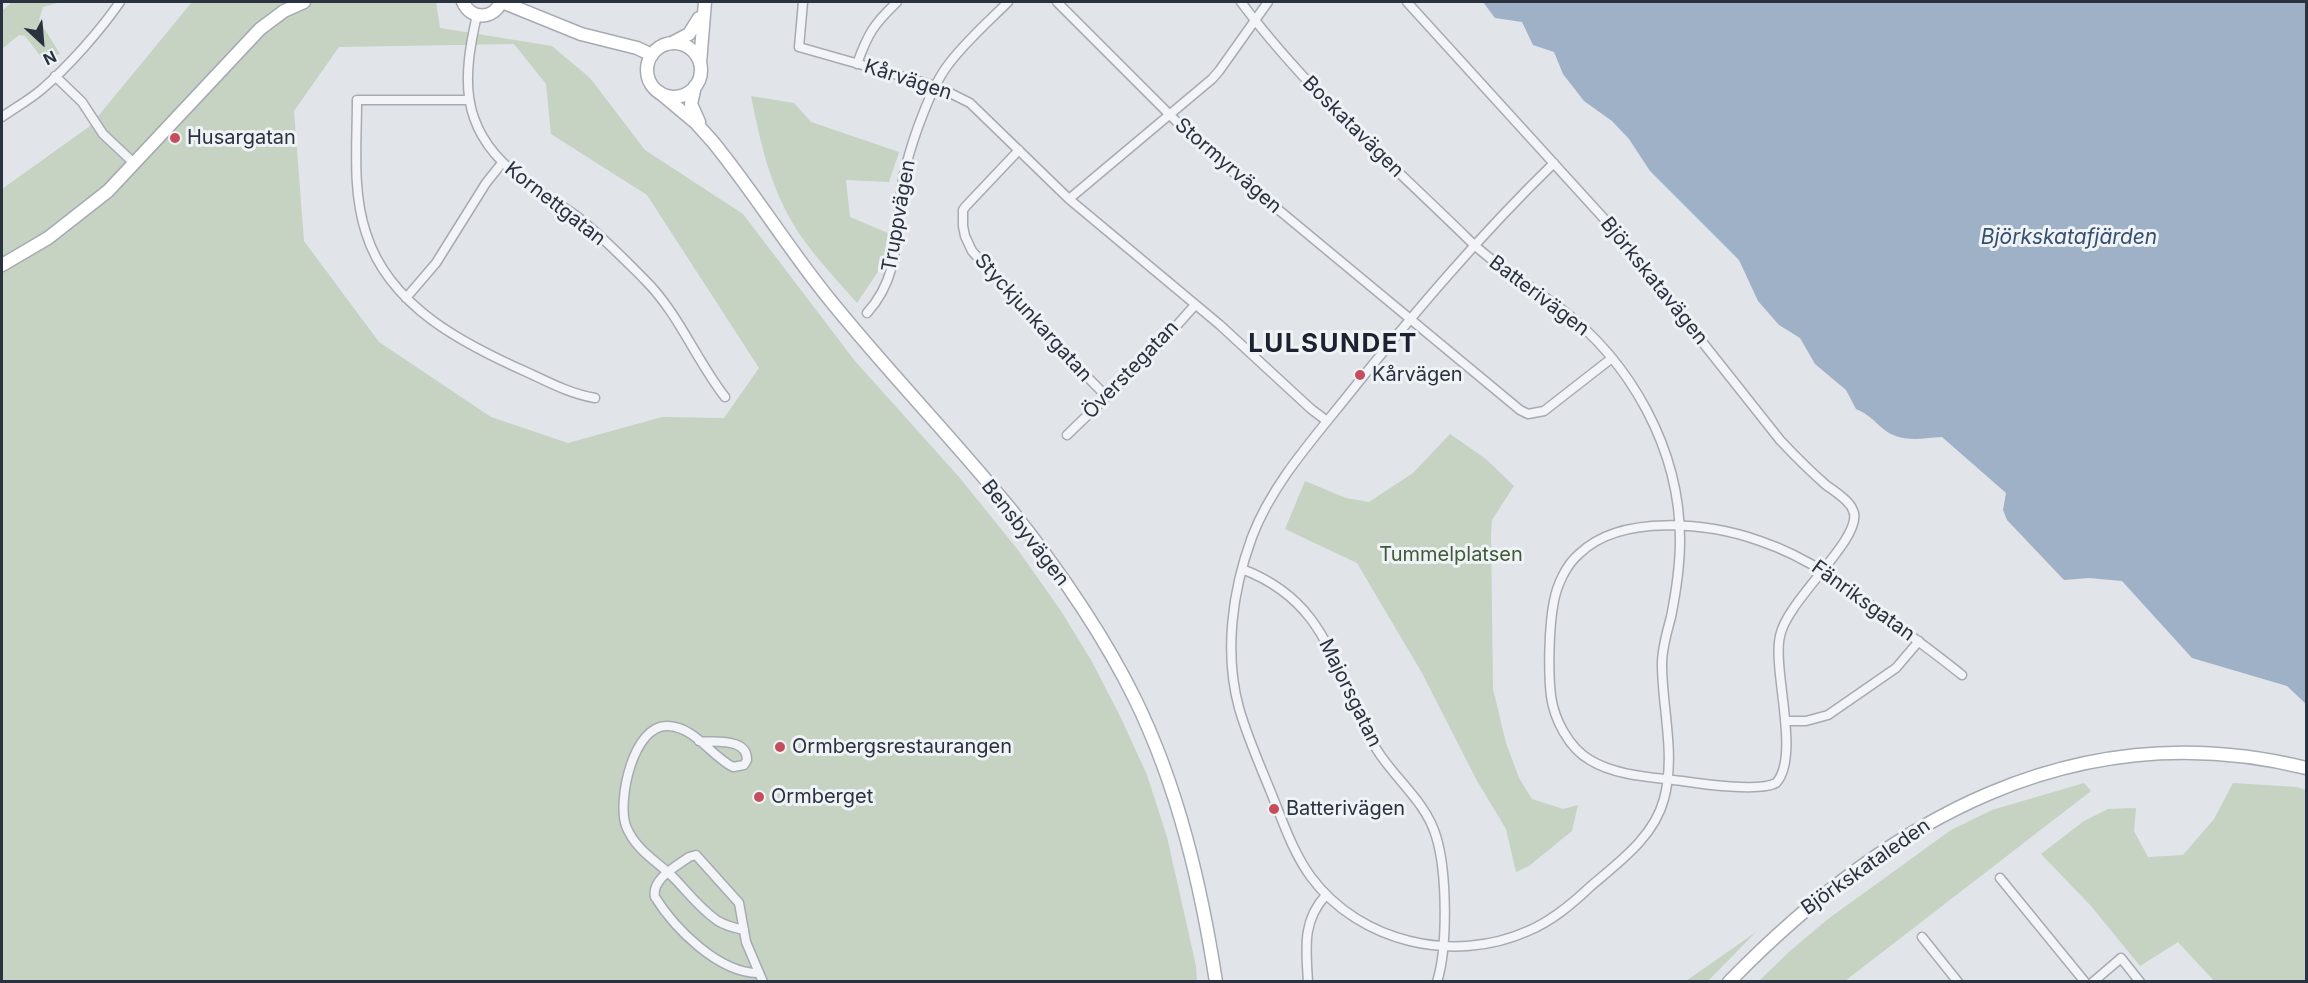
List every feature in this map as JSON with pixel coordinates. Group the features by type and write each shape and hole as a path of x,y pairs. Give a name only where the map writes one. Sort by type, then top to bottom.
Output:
{"main road":[{"path":"2,265 72,222 108,191 260,29 284,11 304,2"},
{"path":"463,2 469,11 477,15 490,14 501,2 581,34 637,48 652,55"},
{"path":"704,2 700,76 695,86 685,94 667,96 652,85 648,77 647,68 652,55 662,45 684,38 692,32 704,2"},
{"path":"670,43 689,48 698,58 700,67"},
{"name":"Bensbyvägen","path":"695,86 691,98 693,112 826,296 1011,511 1064,582 1106,645 1136,700 1163,766 1197,878 1216,981"},
{"name":"Bensbyvägen","path":"659,92 696,123 717,146"},
{"name":"Björkskataleden","path":"1729,981 1808,906 1876,855 1936,818 2001,787 2101,760 2180,753 2234,755 2307,768"}],"street":[{"path":"2,117 41,90 103,24 120,2"},
{"name":"Kårvägen","path":"803,2 799,47 936,86 963,98 980,110 1069,199 1220,325 1327,421"},
{"path":"857,64 873,25 897,2"},
{"name":"Truppvägen","path":"867,313 881,294 892,272 897,248 899,199 906,166 936,86 952,59 1008,2"},
{"name":"Stormyrvägen","path":"1057,2 1198,143 1514,406 1528,414 1544,411 1612,358"},
{"name":"Boskatavägen","path":"1241,2 1292,66 1328,104 1474,245"},
{"path":"1069,199 1220,71 1268,2"},
{"name":"Björkskatavägen","path":"1407,2 1632,252 1780,440 1851,506 1854,515 1852,530 1787,616 1780,635 1778,652 1785,721 1781,776"},
{"name":"Kornettgatan","path":"477,15 467,64 469,100 481,132 502,163 583,222 647,282 672,313 701,364 725,397"},
{"path":"55,76 82,102 104,134 135,164"},
{"path":"469,100 357,100 358,190 362,218 372,249 380,264 406,298 421,311 477,349 571,392 595,398"},
{"name":"Styckjunkargatan","path":"1019,150 966,206 963,216 965,236 977,258 1106,396"},
{"path":"406,298 436,263 486,183 502,163"},
{"name":"Batterivägen","path":"1474,245 1485,256 1576,321 1612,358 1638,394 1658,436 1671,472 1679,525 1678,568 1662,657 1663,698 1668,740 1667,779 1664,798 1650,829 1623,858 1554,917 1530,931 1502,941 1465,948 1419,944 1382,932 1356,918 1326,895 1309,875 1295,850 1250,742 1240,712 1233,672 1234,612 1242,568 1251,540 1267,505 1327,421 1409,319 1474,245 1554,163"},
{"name":"Överstegatan","path":"1067,435 1153,352 1195,305"},
{"name":"Fänriksgatan","path":"1781,776 1776,783 1764,787 1667,779 1614,770 1589,760 1570,741 1558,719 1551,696 1551,650 1554,600 1564,572 1579,554 1604,536 1640,527 1679,525 1705,528 1758,540 1793,553 1823,569 1962,675"},
{"name":"Majorsgatan","path":"1242,568 1285,593 1315,623 1332,650 1360,719 1374,744 1386,764 1431,823 1437,838 1444,903 1442,947 1437,981"},
{"path":"1785,721 1806,721 1828,715 1896,668 1919,641"},
{"path":"699,741 739,744 746,751 747,760 744,765 733,767 699,741 674,727 656,728 646,734 638,744 629,773 624,819 637,845 719,922 728,927 744,930"},
{"path":"758,973 735,970 699,946 675,922 654,894 655,888 668,873 689,857 696,855 739,903 744,930 762,981"},
{"path":"2000,878 2085,981"},
{"path":"1308,981 1305,946 1307,925 1312,913 1326,895"},
{"path":"1922,938 1958,981"},
{"path":"2093,981 2121,958 2140,981"}],"green space":[{"path":"12,2 61,2 43,7 39,20 60,54 42,58 25,36 19,35 2,49 2,11"},
{"path":"192,2 436,2 440,28 552,46 590,78 645,150 743,214 855,361 959,477 1018,550 1061,611 1091,660 1147,775 1167,837 1196,966 1197,981 2,981 2,189 90,126","holes":["514,44 546,84 551,134 647,195 759,368 724,418 662,417 568,443 491,417 379,342 304,241 294,111 339,47"]},
{"path":"751,96 794,103 811,122 899,152 889,182 846,180 850,217 888,233 883,264 857,303 809,247 786,211 769,169"},
{"name":"Tummelplatsen","path":"1450,434 1486,459 1514,486 1492,520 1491,534 1493,689 1506,743 1519,778 1532,799 1563,809 1578,805 1572,831 1529,866 1516,872 1506,829 1476,779 1422,673 1357,563 1285,529 1305,481 1346,498 1369,502 1413,473"},
{"path":"2084,783 2091,791 1845,981 1759,981 1828,919 1951,830 1992,810"},
{"path":"2233,783 2297,787 2306,790 2306,981 2214,981 2178,942 2140,966 2091,906 2041,854 2084,821 2108,809 2136,808 2134,831 2148,857 2183,855 2214,819"},
{"path":"1756,932 1708,981 1686,981"}],"water":[{"name":"Björkskatafjärden","path":"1483,2 2306,2 2306,704 2287,686 2192,658 2122,581 2089,578 2064,580 2007,520 2003,510 2006,493 1942,437 1913,439 1899,437 1886,431 1856,409 1846,390 1815,364 1800,338 1779,325 1758,301 1739,260 1650,171 1629,139 1612,121 1584,101 1563,74 1554,52 1533,45 1522,22 1495,18"}],"place":[{"name":"Husargatan","path":"175,138"},
{"name":"Kårvägen","path":"1360,375"},
{"name":"Ormbergsrestaurangen","path":"780,747"},
{"name":"Ormberget","path":"759,797"},
{"name":"Batterivägen","path":"1274,809"}],"district":[{"name":"LULSUNDET","path":"1333,344"}]}
